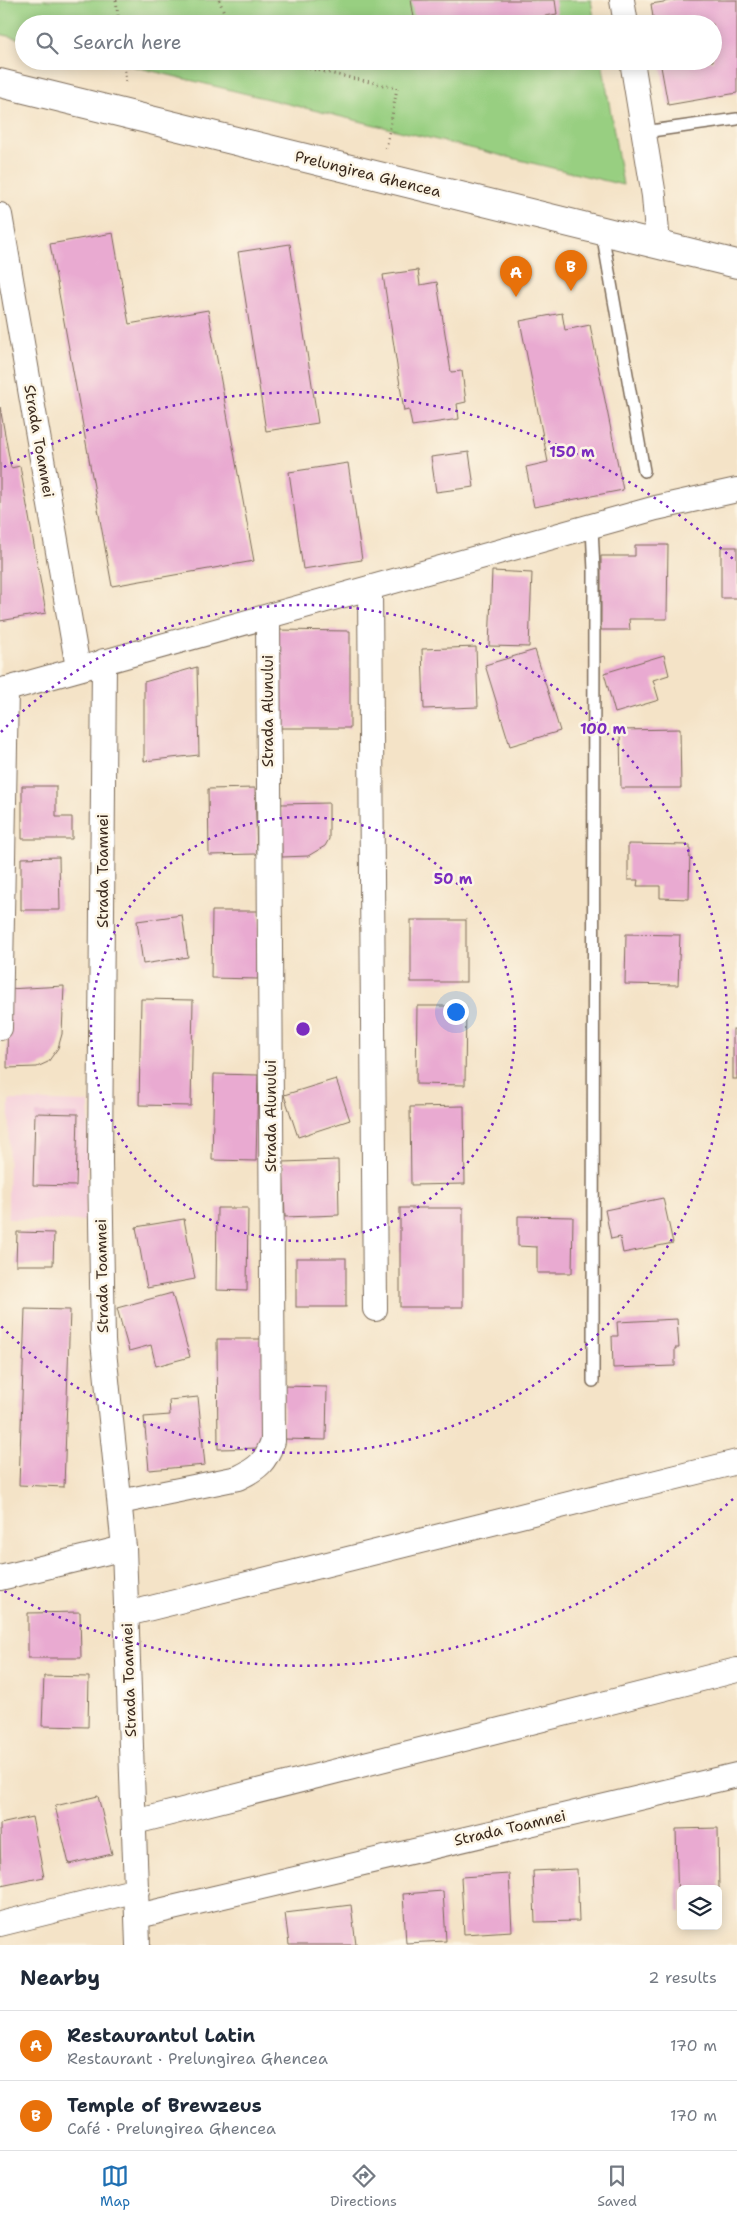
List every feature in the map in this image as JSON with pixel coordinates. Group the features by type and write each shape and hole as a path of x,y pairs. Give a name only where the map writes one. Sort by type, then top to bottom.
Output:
{"main road":[{"name":"Prelungirea Ghencea","path":"0,84 737,264"}],"street":[{"path":"622,0 624,15"},
{"path":"634,70 654,196 658,245"},
{"name":"Strada Toamnei","path":"0,215 78,668"},
{"path":"0,1028 3,690 656,508 737,490"},
{"path":"370,588 375,1309"},
{"name":"Strada Alunului","path":"120,1502 238,1478 255,1470 266,1458 273,1441 268,617"},
{"name":"Strada Toamnei","path":"104,661 100,1152 103,1340 124,1548 138,1945"},
{"path":"127,1614 737,1462"},
{"path":"0,1578 124,1548"},
{"path":"135,1822 737,1670"},
{"name":"Strada Toamnei","path":"138,1916 737,1774"},
{"path":"0,1924 137,1890"}],"lane":[{"path":"644,132 737,120"},
{"path":"602,230 644,471"},
{"path":"592,527 594,571 594,1381"}],"path":[{"path":"116,0 118,15"},
{"path":"219,0 225,15"},
{"path":"316,70 397,88 382,177"}],"shaded area":[{"path":"9,1100 89,1102 86,1221 8,1219"}],"green space":[{"path":"0,0 591,0 594,15 15,15 15,38 0,34"},
{"path":"148,70 604,70 623,185"}],"building":[{"path":"411,0 555,0 557,14 551,15 414,15"},
{"path":"676,0 737,0 737,93 668,105 662,70 722,70 722,15 653,15 651,4"},
{"path":"113,233 129,324 208,310 254,561 112,586 50,244"},
{"path":"290,244 318,423 266,431 238,252"},
{"path":"418,270 420,285 437,282 451,372 462,371 466,402 457,404 459,419 412,426 409,410 404,411 383,275"},
{"path":"562,313 565,330 590,325 623,490 534,507 526,467 548,462 520,321"},
{"path":"0,407 11,468 20,466 46,613 0,621"},
{"path":"469,452 474,487 436,492 431,457"},
{"path":"348,463 362,560 303,569 289,472"},
{"path":"635,545 668,545 667,619 629,619 630,630 601,630 601,556 635,556"},
{"path":"721,547 737,547 737,598 721,598"},
{"path":"492,571 532,573 529,647 489,646"},
{"path":"277,630 350,631 350,728 277,728"},
{"path":"476,647 478,707 424,709 422,649"},
{"path":"535,650 560,731 510,746 485,665"},
{"path":"664,655 669,675 653,680 659,700 615,713 604,673"},
{"path":"197,667 199,755 144,761 144,682"},
{"path":"680,729 681,788 621,788 620,730"},
{"path":"22,786 56,786 56,817 72,817 72,839 22,839"},
{"path":"255,788 257,854 209,855 208,789"},
{"path":"329,803 329,839 325,846 308,856 282,857 281,804"},
{"path":"628,844 690,845 689,899 660,898 660,886 637,886 638,880 628,880"},
{"path":"59,857 60,910 21,910 21,858"},
{"path":"212,911 259,911 258,979 211,978"},
{"path":"182,915 188,957 143,964 137,921"},
{"path":"411,920 466,920 466,982 411,982"},
{"path":"626,934 680,935 678,985 625,984"},
{"path":"64,986 62,1034 58,1048 48,1062 37,1067 7,1068 8,989"},
{"path":"141,999 193,1000 191,1106 139,1105"},
{"path":"417,1006 466,1006 465,1085 416,1084"},
{"path":"733,1029 737,1029 737,1079 733,1079"},
{"path":"214,1074 258,1075 256,1161 212,1160"},
{"path":"336,1079 350,1120 298,1137 284,1095"},
{"path":"464,1106 465,1184 411,1185 410,1107"},
{"path":"35,1113 78,1114 76,1186 33,1185"},
{"path":"338,1160 339,1215 285,1217 283,1162"},
{"path":"663,1198 673,1243 623,1253 620,1237 611,1239 605,1210"},
{"path":"217,1208 248,1208 247,1291 216,1290"},
{"path":"400,1208 463,1208 463,1307 400,1307"},
{"path":"518,1216 573,1217 572,1273 537,1273 537,1247 518,1246"},
{"path":"184,1219 195,1279 147,1288 136,1227"},
{"path":"17,1232 54,1233 53,1265 16,1265"},
{"path":"296,1258 346,1258 346,1307 296,1307"},
{"path":"172,1293 190,1357 156,1366 151,1345 129,1351 117,1308"},
{"path":"25,1309 70,1310 64,1487 19,1485"},
{"path":"677,1319 679,1348 675,1348 675,1366 613,1368 612,1336 618,1336 617,1322"},
{"path":"217,1339 264,1339 264,1448 218,1449"},
{"path":"284,1386 327,1387 326,1440 283,1439"},
{"path":"198,1397 205,1465 149,1470 144,1417 170,1415 169,1400"},
{"path":"80,1612 81,1658 28,1658 28,1613"},
{"path":"44,1676 89,1677 88,1727 42,1726"},
{"path":"98,1796 112,1854 69,1864 55,1806"},
{"path":"32,1817 44,1877 1,1886 0,1824"},
{"path":"718,1828 719,1885 677,1885 676,1829"},
{"path":"577,1869 579,1921 535,1922 533,1871"},
{"path":"509,1874 512,1931 464,1934 461,1877"},
{"path":"443,1891 446,1941 406,1943 403,1894"},
{"path":"351,1905 356,1945 289,1945 285,1913"}],"place":[{"name":"Temple of Brewzeus","path":"571,291"},
{"name":"Restaurantul Latin","path":"516,297"}]}
